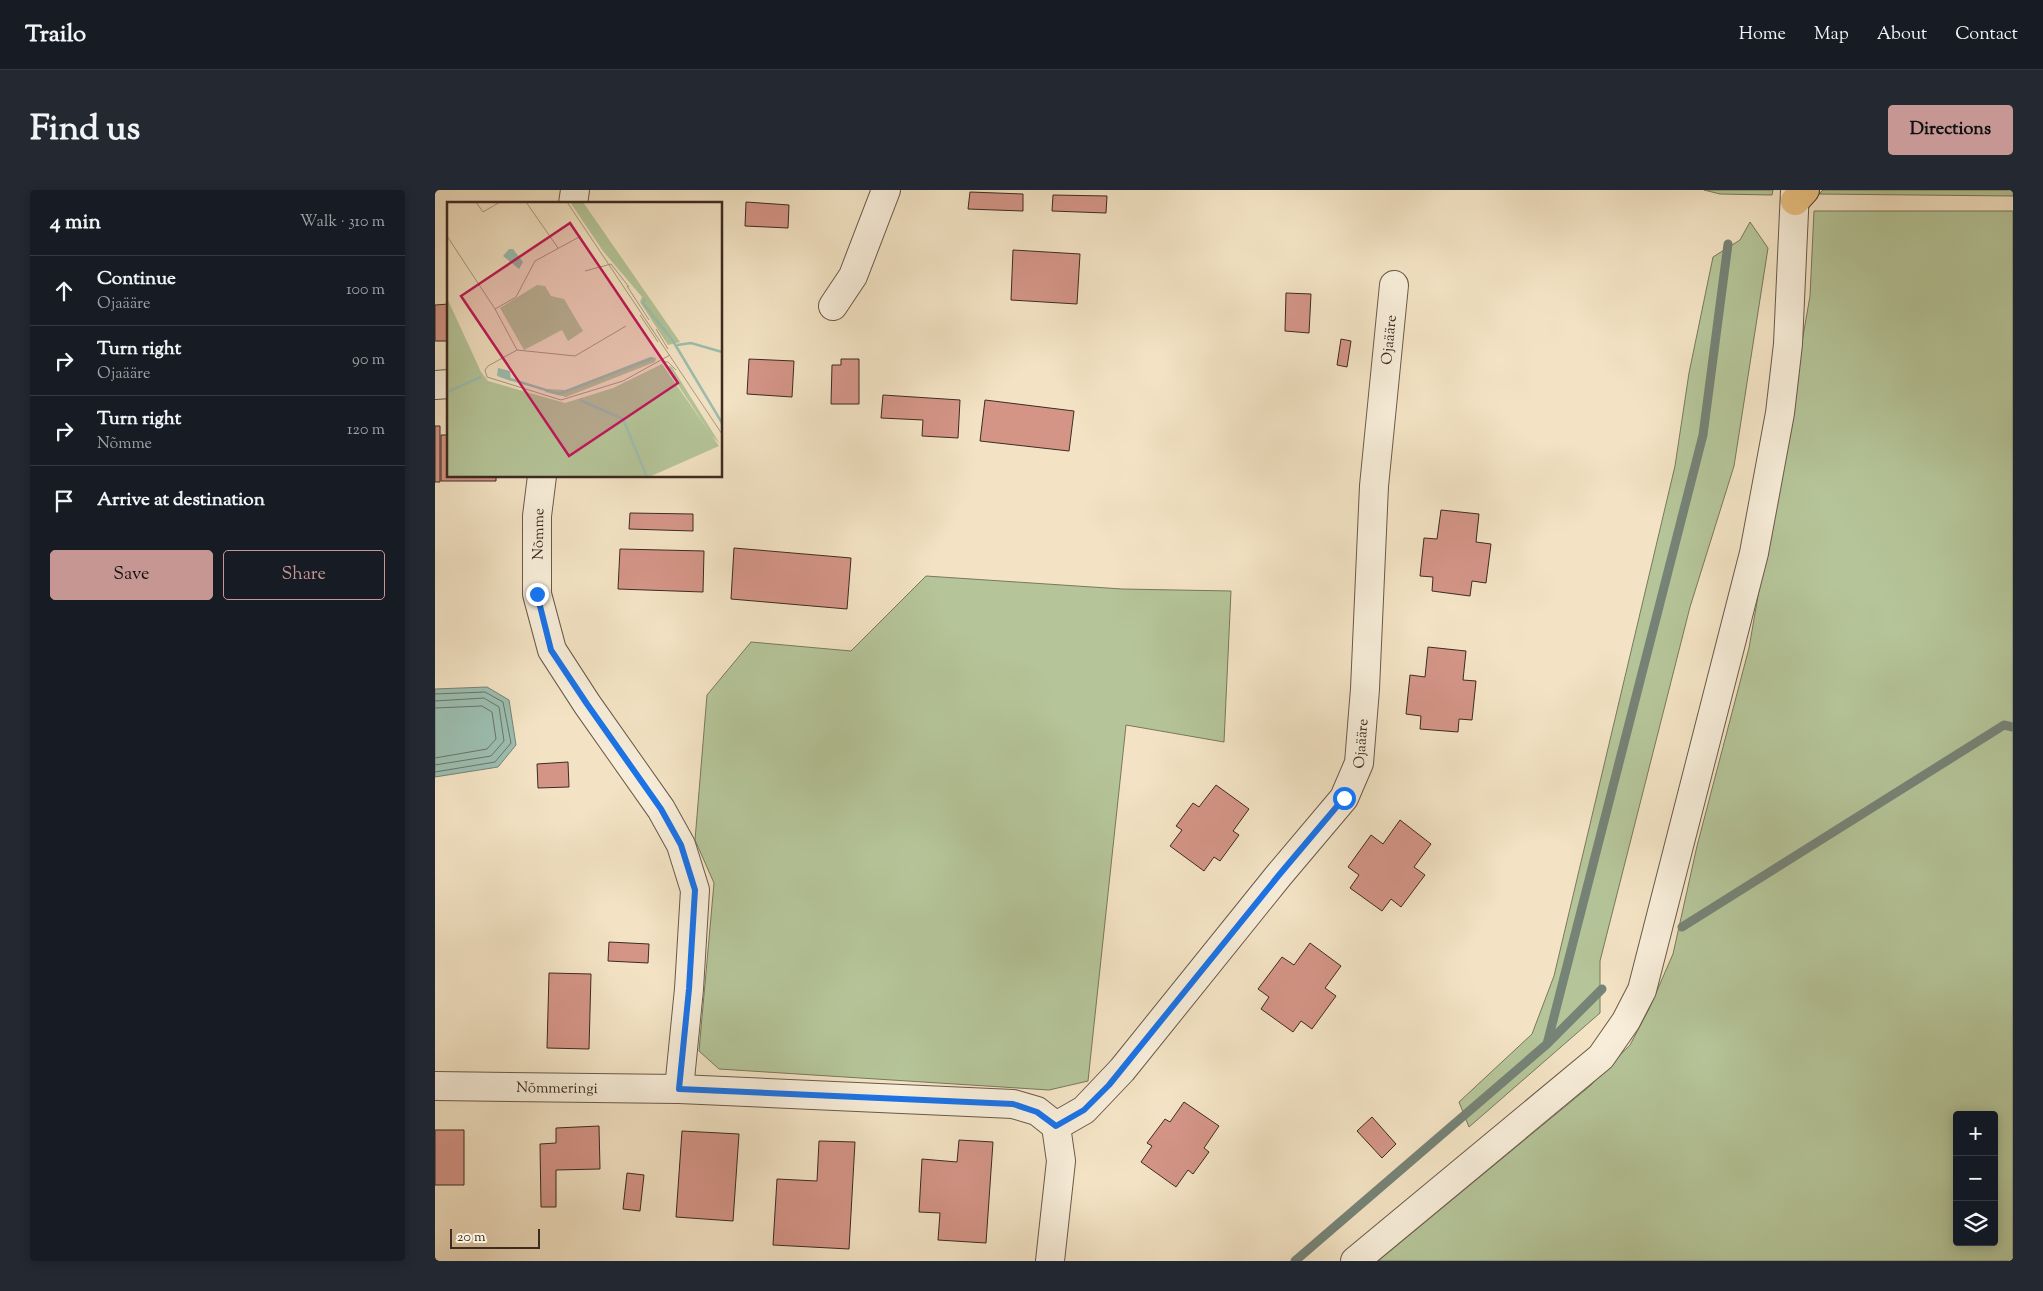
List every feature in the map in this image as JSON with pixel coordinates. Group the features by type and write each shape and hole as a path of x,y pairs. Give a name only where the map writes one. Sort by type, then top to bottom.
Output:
{"street":[{"path":"833,306 853,276 886,190"},
{"path":"1355,1261 1601,1057 1626,1021 1642,990 1754,553 1780,413 1785,374 1798,194"},
{"name":"Ojaääre","path":"1056,1126 1084,1110 1109,1085 1279,875 1344,798 1359,763 1365,688 1374,486 1394,285"},
{"name":"Nõmme","path":"542,478 537,516 537,594 551,650 661,809 681,845 695,890 689,989 679,1089"},
{"name":"Nõmmeringi","path":"435,1086 679,1089"},
{"path":"679,1089 1013,1104 1037,1112 1056,1126 1061,1161 1050,1261"}],"shaded area":[{"path":"1704,190 1773,190 1772,195 1720,194"},
{"path":"1823,190 2013,190 2013,196 1819,194"},
{"path":"1814,211 2013,211 2013,1261 1378,1261 1590,1086 1630,1045 1649,1009 1673,954 1697,846 1749,648 1810,296"},
{"path":"1750,222 1768,248 1734,466 1690,607 1600,961 1600,1013 1469,1127 1459,1102 1532,1034 1554,976 1675,466 1689,373 1713,257 1740,240"},
{"path":"926,576 1122,589 1231,591 1224,742 1126,725 1088,1081 1049,1090 719,1069 699,1051 714,883 695,840 707,695 751,642 851,651"}],"water":[{"path":"487,687 509,700 516,745 498,767 435,777 435,689"}],"building":[{"path":"970,192 1023,194 1023,211 968,209"},
{"path":"1053,195 1107,196 1106,213 1052,211"},
{"path":"746,202 789,205 788,228 745,226"},
{"path":"1013,250 1080,254 1077,304 1011,300"},
{"path":"1286,293 1311,294 1309,333 1285,331"},
{"path":"447,304 447,341 435,341 435,305"},
{"path":"1341,339 1351,341 1347,367 1337,365"},
{"path":"749,359 794,361 792,397 747,394"},
{"path":"841,359 859,359 859,404 831,404 832,365 841,365"},
{"path":"883,395 960,400 958,438 922,436 923,420 881,418"},
{"path":"985,400 1074,411 1069,451 980,441"},
{"path":"435,426 440,426 440,482 435,482"},
{"path":"441,435 447,435 447,478 496,478 496,481 441,481"},
{"path":"1441,510 1479,514 1476,542 1491,544 1486,583 1472,581 1470,596 1432,591 1433,577 1420,576 1424,538 1437,539"},
{"path":"630,513 693,514 693,531 629,529"},
{"path":"734,548 851,558 847,609 731,599"},
{"path":"620,549 704,551 703,592 618,589"},
{"path":"1428,647 1466,651 1463,680 1476,681 1472,720 1459,719 1458,732 1420,729 1421,716 1406,714 1410,675 1425,677"},
{"path":"568,762 569,787 538,788 537,764"},
{"path":"1216,785 1249,809 1233,831 1239,835 1220,861 1214,857 1204,871 1170,846 1182,830 1176,826 1193,803 1199,807"},
{"path":"1400,820 1431,844 1414,867 1425,875 1401,907 1391,899 1382,911 1350,888 1359,875 1348,867 1371,835 1383,844"},
{"path":"609,942 649,944 648,963 608,961"},
{"path":"1310,943 1341,966 1325,988 1336,996 1312,1029 1301,1021 1293,1032 1261,1009 1269,997 1258,989 1282,957 1294,965"},
{"path":"549,973 591,974 589,1049 547,1048"},
{"path":"1184,1102 1219,1126 1204,1148 1209,1152 1193,1174 1188,1170 1176,1187 1141,1162 1152,1146 1147,1143 1165,1119 1170,1122"},
{"path":"1372,1117 1396,1144 1382,1158 1357,1131"},
{"path":"599,1126 600,1169 556,1170 556,1207 541,1207 540,1144 556,1143 556,1128"},
{"path":"435,1130 464,1130 464,1185 435,1185"},
{"path":"682,1131 739,1134 733,1221 676,1217"},
{"path":"959,1140 993,1142 986,1243 938,1240 940,1213 919,1212 922,1159 957,1162"},
{"path":"819,1141 855,1142 849,1249 773,1245 777,1179 817,1181"},
{"path":"627,1173 644,1175 640,1211 623,1209"}],"waterway":[{"path":"1295,1261 1547,1044 1703,435 1728,244"},
{"path":"1682,927 2004,725 2013,727"},
{"path":"1547,1044 1602,989"}],"route":[{"path":"537,594 551,650 661,809 681,845 695,890 689,989 679,1089 1013,1104 1037,1112 1056,1126 1084,1110 1109,1085 1279,875 1344,798"}]}
